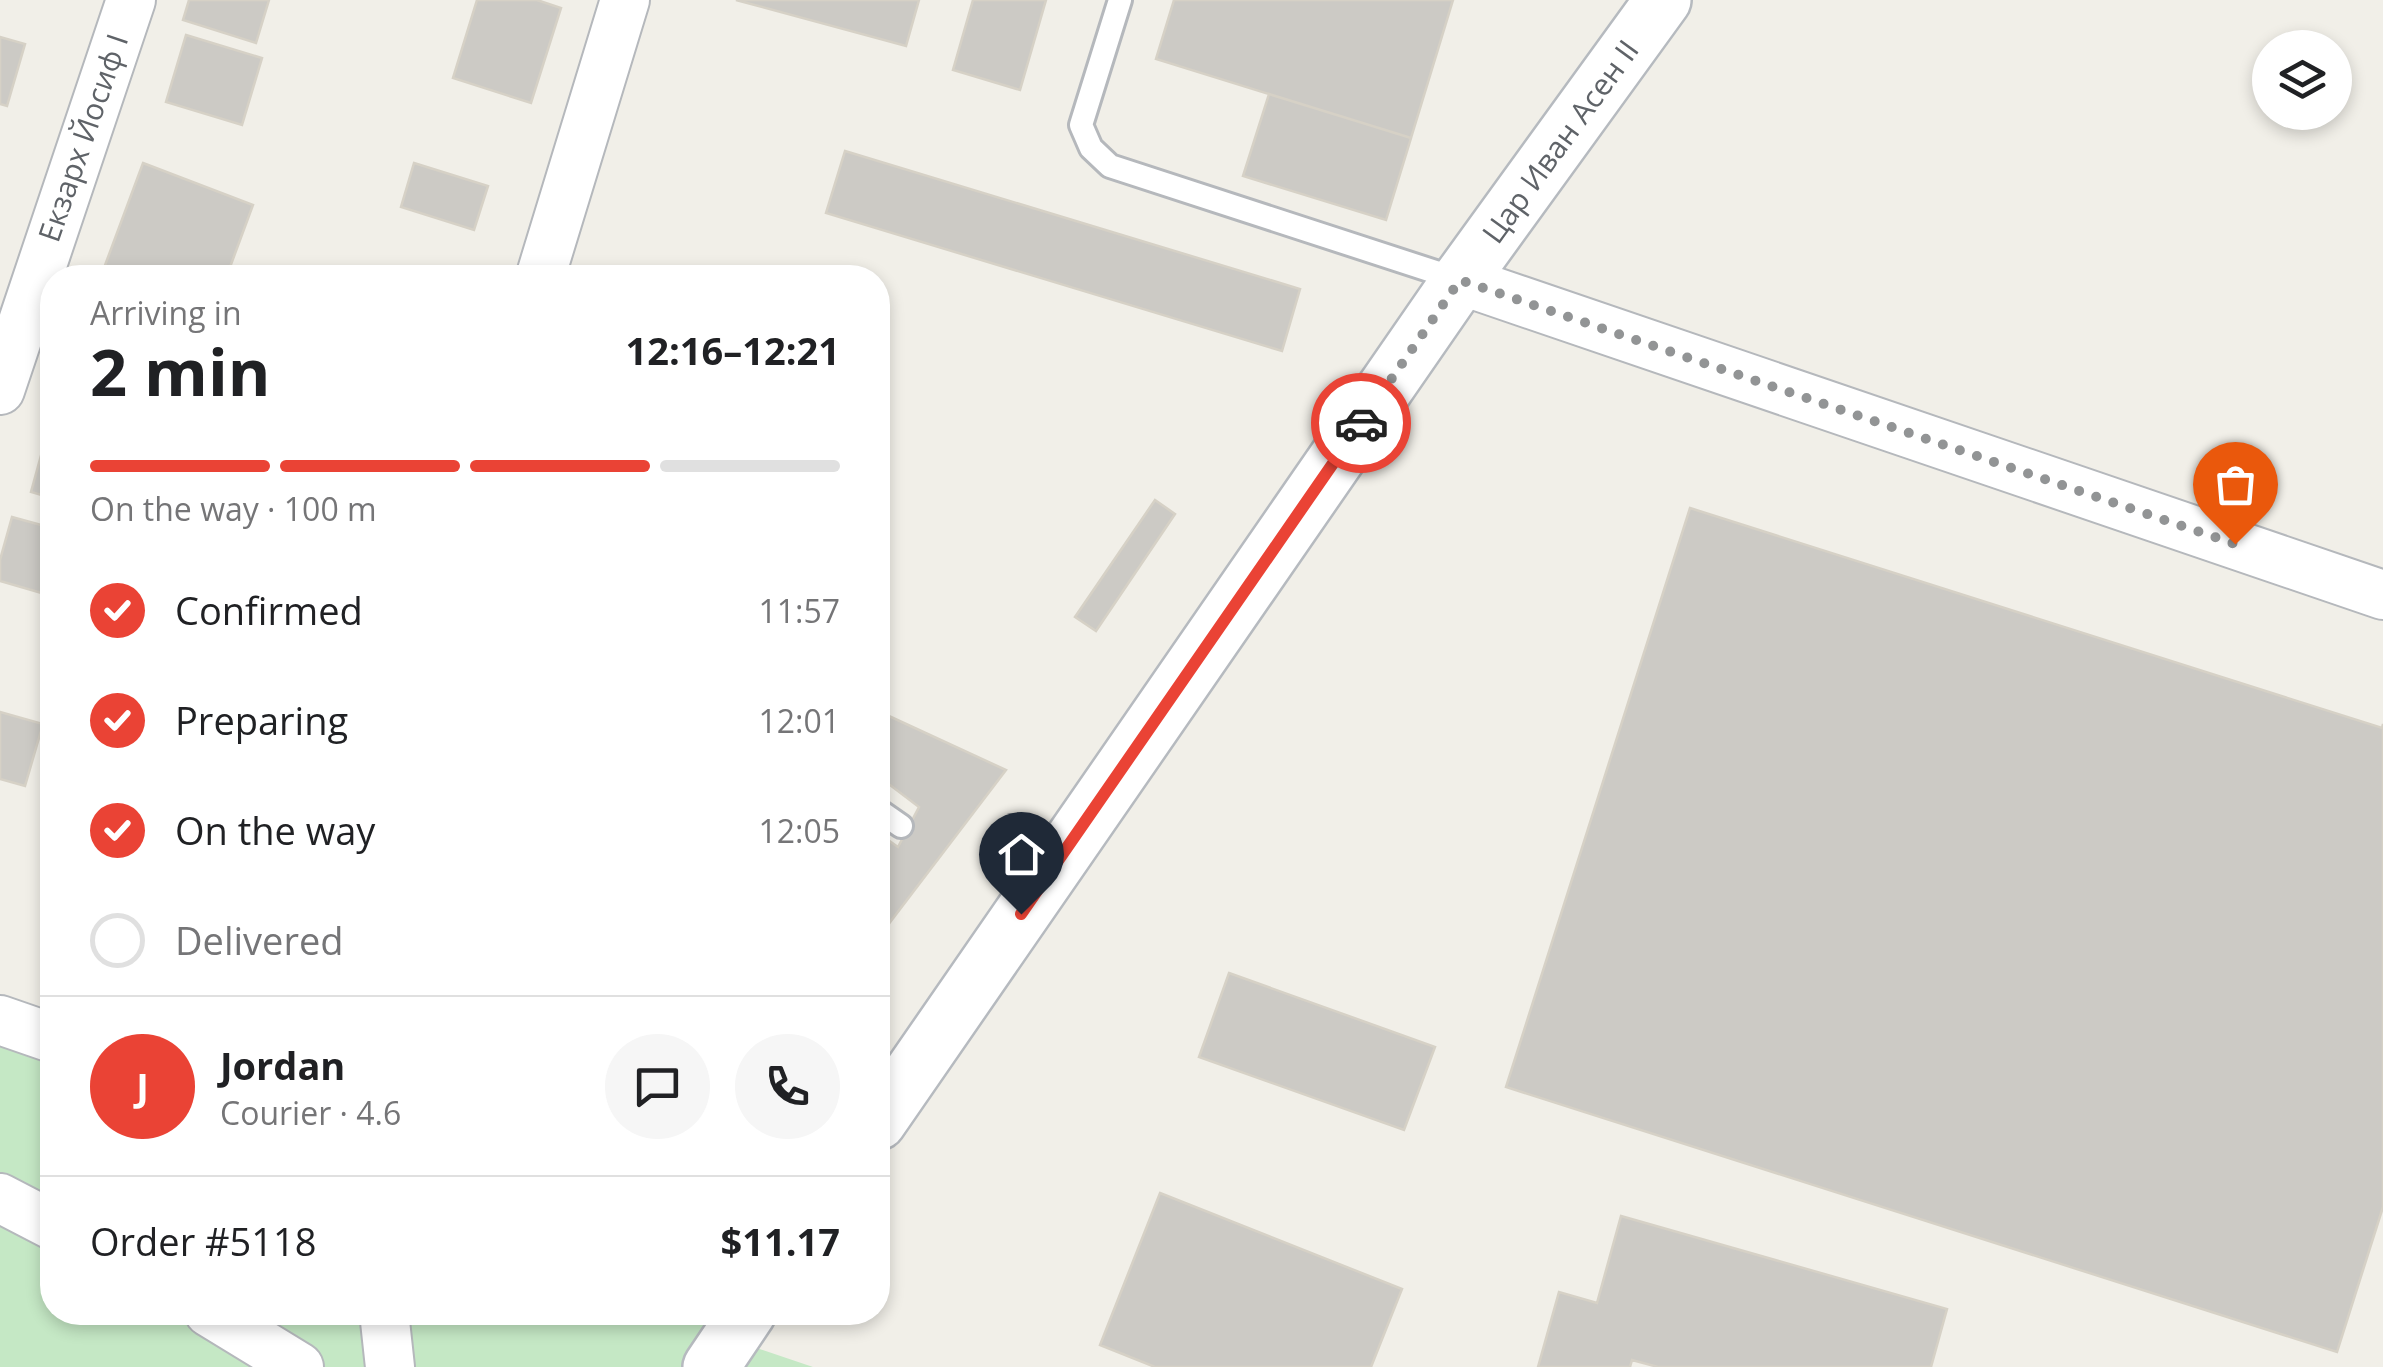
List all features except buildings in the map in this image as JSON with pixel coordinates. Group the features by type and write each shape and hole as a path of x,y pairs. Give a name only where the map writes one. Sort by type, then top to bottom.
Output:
{"main road":[{"name":"Цар Иван Асен II","path":"890,1104 1460,280 1663,0"},
{"path":"710,1367 739,1325"}],"street":[{"name":"Екзарх Йосиф I","path":"42,265 131,0"},
{"path":"544,265 625,0"},
{"name":"Екзарх Йосиф I","path":"0,390 40,271"},
{"path":"1460,280 2383,595"},
{"path":"0,1020 40,1034"},
{"path":"0,1198 40,1219"},
{"path":"230,1325 299,1367"},
{"path":"385,1325 390,1367"}],"lane":[{"path":"1120,0 1081,125 1091,148 1110,166 1460,280"},
{"path":"890,818 902,826"}],"green space":[{"path":"0,1020 40,1034 40,1325 740,1325 730,1339 813,1367 0,1367"}],"way so far":[{"path":"1361,423 1460,280 2235,544"}],"route":[{"path":"1021,914 1361,423"}]}
